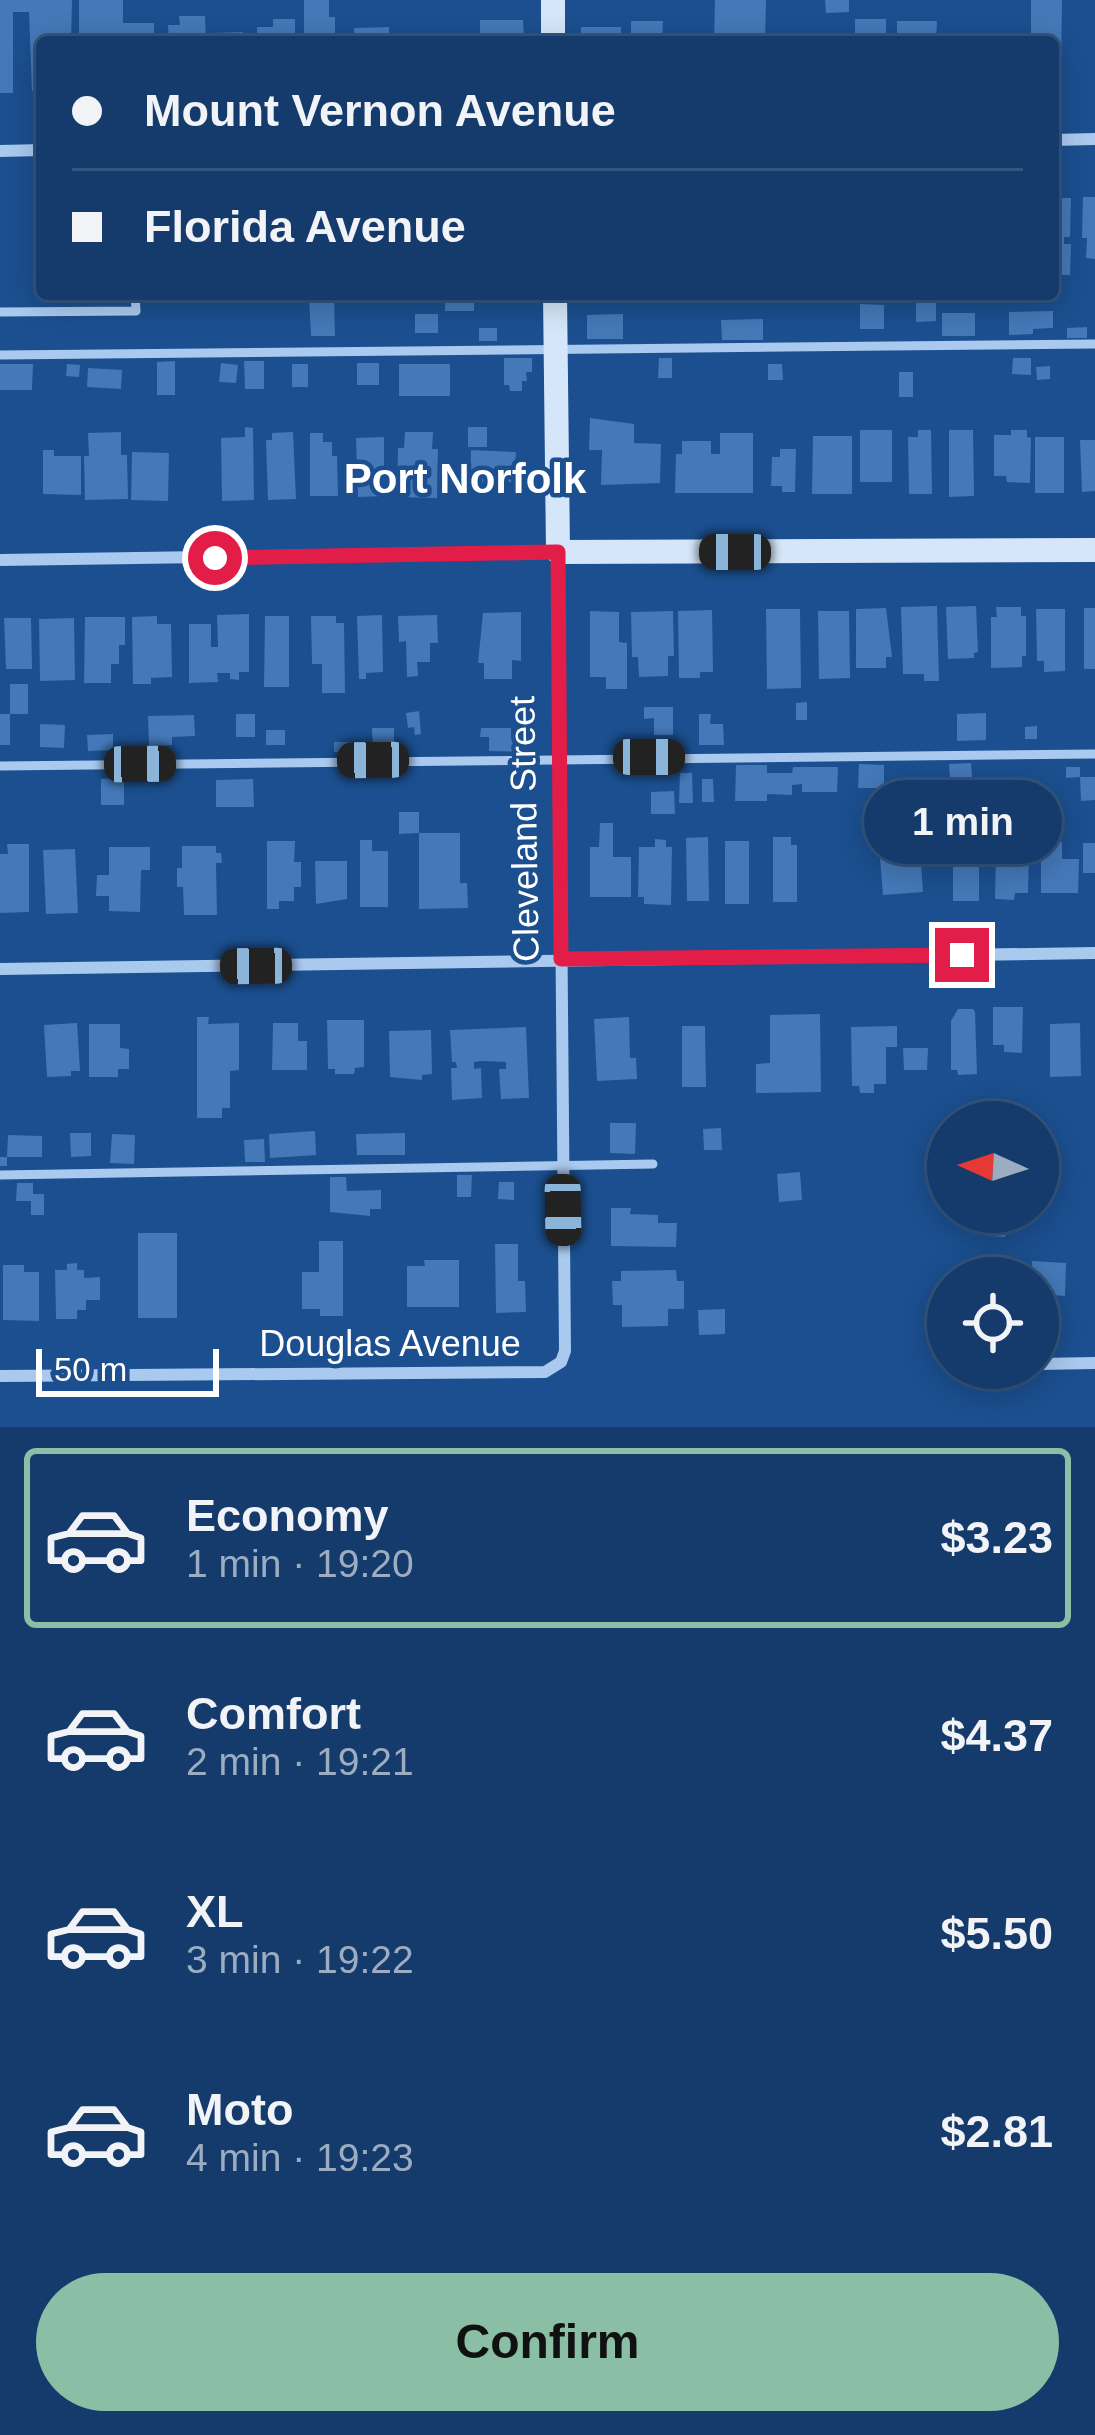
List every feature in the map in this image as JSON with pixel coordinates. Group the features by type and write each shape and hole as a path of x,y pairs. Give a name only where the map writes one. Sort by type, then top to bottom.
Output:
{"street":[{"path":"553,0 553,36"},
{"path":"1059,140 1095,139"},
{"path":"0,151 36,150"},
{"name":"Cleveland Street","path":"555,300 565,1351 561,1362"},
{"path":"0,560 1095,550"},
{"path":"0,969 1095,953"},
{"name":"Douglas Avenue","path":"0,1376 545,1372 561,1362"},
{"path":"1059,1364 1095,1363"}],"lane":[{"path":"0,312 136,311 136,300"},
{"path":"0,355 1095,344"},
{"path":"0,766 1095,754"},
{"path":"0,1175 653,1164"}],"building":[{"path":"0,0 72,0 71,36 36,36 36,91 32,91 29,12 13,12 13,93 0,93"},
{"path":"79,0 123,0 123,23 154,23 154,33 163,33 163,36 79,36"},
{"path":"304,0 329,0 335,36 304,36"},
{"path":"715,0 766,0 765,36 714,36"},
{"path":"825,0 849,0 849,12 826,13"},
{"path":"1031,0 1062,0 1061,81 1059,36 1031,36"},
{"path":"179,16 205,16 206,36 169,36 168,25 180,25"},
{"path":"273,19 295,19 295,36 257,36 257,27 273,27"},
{"path":"855,19 886,19 886,36 855,36"},
{"path":"480,20 523,20 524,36 480,36"},
{"path":"631,21 663,21 662,36 631,36"},
{"path":"897,21 937,21 936,36 897,36"},
{"path":"389,27 389,36 355,36 354,28"},
{"path":"581,27 621,27 621,36 581,36"},
{"path":"243,32 243,36 212,36"},
{"path":"1083,197 1095,197 1095,259 1086,258 1087,238 1082,238"},
{"path":"1059,198 1071,198 1070,237 1064,237 1064,244 1071,244 1070,275 1059,275"},
{"path":"309,300 334,300 335,336 311,336"},
{"path":"445,300 474,300 474,311 445,311"},
{"path":"916,300 936,300 936,321 916,322"},
{"path":"860,304 884,305 884,329 860,329"},
{"path":"1053,311 1053,328 1009,335 1009,312"},
{"path":"942,313 975,313 975,336 942,336"},
{"path":"415,314 438,314 438,333 415,333"},
{"path":"623,314 623,339 587,339 587,315"},
{"path":"763,319 763,340 722,340 721,320"},
{"path":"1087,327 1087,338 1067,338 1067,328"},
{"path":"479,328 497,328 497,341 479,341"},
{"path":"504,358 532,358 532,372 526,372 522,391 510,391 504,385"},
{"path":"659,358 672,358 672,378 658,378"},
{"path":"1013,358 1031,358 1031,375 1012,374"},
{"path":"175,361 175,395 157,395 157,362"},
{"path":"244,361 264,361 264,389 245,389"},
{"path":"221,363 238,365 236,383 219,382"},
{"path":"357,363 379,363 379,385 357,385"},
{"path":"0,364 33,364 32,390 0,390"},
{"path":"67,364 80,365 79,377 66,376"},
{"path":"292,364 308,364 308,387 292,387"},
{"path":"399,364 450,364 450,396 399,396"},
{"path":"768,364 782,364 783,380 768,380"},
{"path":"1050,366 1050,379 1037,380 1036,367"},
{"path":"88,368 122,370 121,389 87,387"},
{"path":"899,372 913,372 913,397 899,397"},
{"path":"590,418 634,424 634,443 661,444 660,483 601,485 602,450 589,450"},
{"path":"245,427 253,428 254,500 222,501 221,438 245,437"},
{"path":"468,427 487,427 487,447 468,447"},
{"path":"860,430 892,430 892,482 860,482"},
{"path":"918,430 931,430 932,494 909,494 908,437 918,437"},
{"path":"949,430 973,430 974,496 949,497"},
{"path":"1011,430 1027,430 1031,438 1030,483 994,476 994,435 1011,435"},
{"path":"121,432 128,499 85,500 88,433"},
{"path":"293,432 296,499 268,500 266,440 272,440 272,433"},
{"path":"405,432 433,432 432,449 438,449 437,498 397,497 398,448 404,448"},
{"path":"310,433 323,433 323,442 332,442 338,496 310,496"},
{"path":"720,433 753,433 753,493 675,493 676,454 682,454 682,441 711,441 711,454 720,454"},
{"path":"813,436 852,436 852,494 812,494"},
{"path":"384,437 384,496 358,497 356,438"},
{"path":"1035,437 1064,437 1064,493 1035,493"},
{"path":"1080,440 1095,440 1095,491 1082,492"},
{"path":"780,449 796,449 795,492 771,486 772,457 780,457"},
{"path":"43,450 54,450 54,456 81,456 81,495 43,494"},
{"path":"471,450 516,452 515,466 525,466 524,482 505,482 504,491 495,491 495,483 470,482"},
{"path":"132,452 169,453 168,501 131,500"},
{"path":"937,606 939,681 924,681 924,674 903,674 901,607"},
{"path":"976,606 978,652 974,658 948,659 946,607"},
{"path":"996,607 1021,607 1021,616 1026,616 1022,667 991,668 991,617 997,617"},
{"path":"886,608 892,657 886,657 886,668 856,668 856,609"},
{"path":"1084,608 1095,608 1095,669 1084,669"},
{"path":"766,609 800,609 801,688 767,689"},
{"path":"1036,609 1065,609 1065,671 1044,672 1044,661 1037,661"},
{"path":"712,610 713,672 700,672 700,678 679,678 678,611"},
{"path":"590,611 619,612 619,642 627,643 627,689 606,689 606,677 590,677"},
{"path":"673,611 674,656 668,656 668,676 639,677 638,657 632,657 631,612"},
{"path":"818,611 849,611 850,678 819,679"},
{"path":"521,612 521,661 512,660 512,679 484,679 484,663 478,663 483,613"},
{"path":"249,614 249,672 239,672 239,680 230,679 230,673 217,673 218,682 189,683 189,624 211,624 211,647 218,647 217,615"},
{"path":"382,615 383,672 366,673 366,679 359,679 357,616"},
{"path":"437,615 438,643 430,643 430,662 417,662 418,676 407,677 406,641 399,642 398,616"},
{"path":"157,616 157,624 171,624 172,677 133,684 132,617"},
{"path":"265,616 289,616 289,687 264,687"},
{"path":"311,616 336,616 336,623 344,623 345,693 322,693 322,664 312,664"},
{"path":"85,617 125,617 125,645 119,645 119,664 111,664 111,683 84,683"},
{"path":"4,618 31,618 32,669 6,669"},
{"path":"74,618 75,680 40,681 39,619"},
{"path":"10,684 28,684 28,714 10,714"},
{"path":"807,702 807,720 796,720 796,703"},
{"path":"644,707 673,707 673,735 654,735 654,718 644,719"},
{"path":"419,711 421,734 415,735 414,727 408,728 406,713"},
{"path":"986,713 986,740 957,741 957,714"},
{"path":"0,714 10,714 10,745 0,745"},
{"path":"236,714 255,714 255,737 236,737"},
{"path":"699,714 711,714 710,724 723,724 724,745 699,745"},
{"path":"194,715 195,736 172,737 172,745 149,746 148,716"},
{"path":"40,724 65,725 64,748 40,747"},
{"path":"1037,726 1037,739 1025,739 1025,727"},
{"path":"372,728 394,728 394,749 373,750"},
{"path":"481,728 511,728 511,738 532,738 532,752 489,751 489,737 480,737"},
{"path":"266,730 285,730 285,745 266,745"},
{"path":"113,734 113,750 88,751 87,735"},
{"path":"334,742 352,742 351,753 334,752"},
{"path":"971,763 972,777 950,777 949,764"},
{"path":"859,764 884,765 884,788 858,788"},
{"path":"736,765 767,765 767,773 792,773 793,767 838,767 837,792 802,792 802,784 792,785 792,795 767,794 767,801 735,801"},
{"path":"1066,767 1080,767 1080,777 1066,778"},
{"path":"680,773 692,773 693,803 679,803"},
{"path":"1080,777 1095,777 1095,800 1081,801"},
{"path":"124,778 124,805 101,805 101,779"},
{"path":"253,779 254,807 216,807 216,780"},
{"path":"702,779 713,779 714,802 702,802"},
{"path":"674,791 675,814 651,814 651,792"},
{"path":"994,800 1012,802 1010,829 992,828"},
{"path":"399,812 419,812 419,833 399,834"},
{"path":"600,823 613,823 613,857 631,857 631,897 590,897 590,847 599,847"},
{"path":"419,833 460,833 460,883 467,883 468,908 419,909"},
{"path":"708,837 709,901 687,901 686,838"},
{"path":"773,837 791,837 791,845 797,845 797,902 773,902"},
{"path":"655,839 666,840 666,847 672,847 671,905 644,904 644,897 638,897 639,847 655,847"},
{"path":"360,840 372,840 372,851 388,851 388,907 360,907"},
{"path":"267,841 295,841 294,862 301,862 301,887 294,887 294,901 279,901 279,909 267,909"},
{"path":"725,841 749,841 749,904 725,904"},
{"path":"1041,842 1062,842 1062,859 1079,859 1078,893 1041,893"},
{"path":"1083,843 1095,843 1095,873 1083,873"},
{"path":"7,844 29,844 29,912 0,913 0,854 8,854"},
{"path":"953,844 979,844 979,901 953,901"},
{"path":"182,846 216,846 216,853 221,853 222,863 216,863 217,915 184,915 183,887 177,887"},
{"path":"109,847 150,847 150,870 141,870 140,912 109,911 109,896 96,896 97,875 109,875"},
{"path":"75,849 78,913 46,914 43,850"},
{"path":"996,850 1029,851 1028,893 1015,893 1014,900 995,899"},
{"path":"912,856 912,863 921,863 923,892 883,895 880,858"},
{"path":"315,861 347,861 347,899 316,904"},
{"path":"993,1007 1023,1007 1022,1053 1004,1052 1004,1045 993,1045"},
{"path":"958,1009 975,1012 977,1074 958,1075 951,1070 951,1021"},
{"path":"820,1014 821,1092 756,1093 756,1064 770,1063 770,1015"},
{"path":"197,1017 209,1017 208,1024 239,1023 239,1070 230,1071 230,1108 222,1108 222,1118 197,1118"},
{"path":"629,1017 630,1058 636,1058 637,1079 597,1081 594,1019"},
{"path":"327,1020 364,1020 364,1067 355,1068 354,1074 328,1069"},
{"path":"77,1023 80,1071 47,1077 44,1025"},
{"path":"273,1023 298,1023 298,1041 307,1041 307,1070 272,1070"},
{"path":"1080,1023 1081,1076 1050,1077 1050,1024"},
{"path":"89,1024 120,1024 120,1048 129,1049 129,1069 118,1069 118,1077 89,1077"},
{"path":"682,1026 705,1026 706,1087 682,1087"},
{"path":"897,1026 897,1047 886,1047 886,1084 874,1084 874,1093 860,1093 859,1086 852,1086 851,1027"},
{"path":"526,1027 529,1098 501,1099 499,1069 506,1069 506,1062 482,1061 474,1062 474,1069 481,1068 482,1098 452,1100 451,1068 457,1068 452,1062 450,1030"},
{"path":"431,1030 432,1074 422,1075 422,1080 390,1077 389,1031"},
{"path":"903,1048 928,1048 927,1070 904,1070"},
{"path":"610,1123 636,1123 635,1154 610,1153"},
{"path":"721,1128 722,1150 704,1150 703,1129"},
{"path":"315,1131 316,1155 270,1158 269,1134"},
{"path":"70,1133 91,1133 91,1156 71,1157"},
{"path":"405,1133 405,1155 357,1155 356,1134"},
{"path":"112,1134 135,1135 134,1164 110,1163"},
{"path":"8,1135 42,1136 42,1157 7,1157"},
{"path":"264,1139 265,1162 245,1162 244,1140"},
{"path":"800,1172 802,1200 779,1202 777,1174"},
{"path":"457,1175 472,1175 471,1197 457,1197"},
{"path":"330,1177 346,1177 347,1191 381,1190 381,1209 370,1209 370,1216 330,1212"},
{"path":"499,1182 514,1182 514,1200 498,1199"},
{"path":"17,1183 33,1183 33,1194 44,1194 44,1215 31,1215 31,1201 16,1201"},
{"path":"611,1208 631,1208 630,1214 658,1215 658,1223 677,1223 676,1247 611,1246"},
{"path":"138,1233 177,1233 177,1318 138,1318"},
{"path":"319,1241 343,1241 343,1316 320,1316 320,1309 302,1309 302,1272 319,1272"},
{"path":"495,1244 518,1244 518,1281 525,1281 526,1312 496,1313"},
{"path":"424,1260 459,1260 459,1307 407,1307 407,1266 425,1266"},
{"path":"77,1263 84,1278 100,1277 100,1300 86,1300 86,1310 77,1310 77,1319 56,1319 55,1270 67,1270 67,1264"},
{"path":"1059,1263 1066,1263 1065,1296 1059,1296"},
{"path":"3,1265 24,1265 24,1272 39,1272 39,1321 3,1320"},
{"path":"676,1270 677,1281 684,1281 684,1309 668,1309 668,1326 622,1327 622,1305 613,1305 612,1281 621,1281 621,1271"},
{"path":"725,1309 725,1334 699,1335 698,1310"}],"district":[{"name":"Port Norfolk","path":"465,478"}],"route":[{"path":"215,558 558,552 561,959 962,955"}]}
